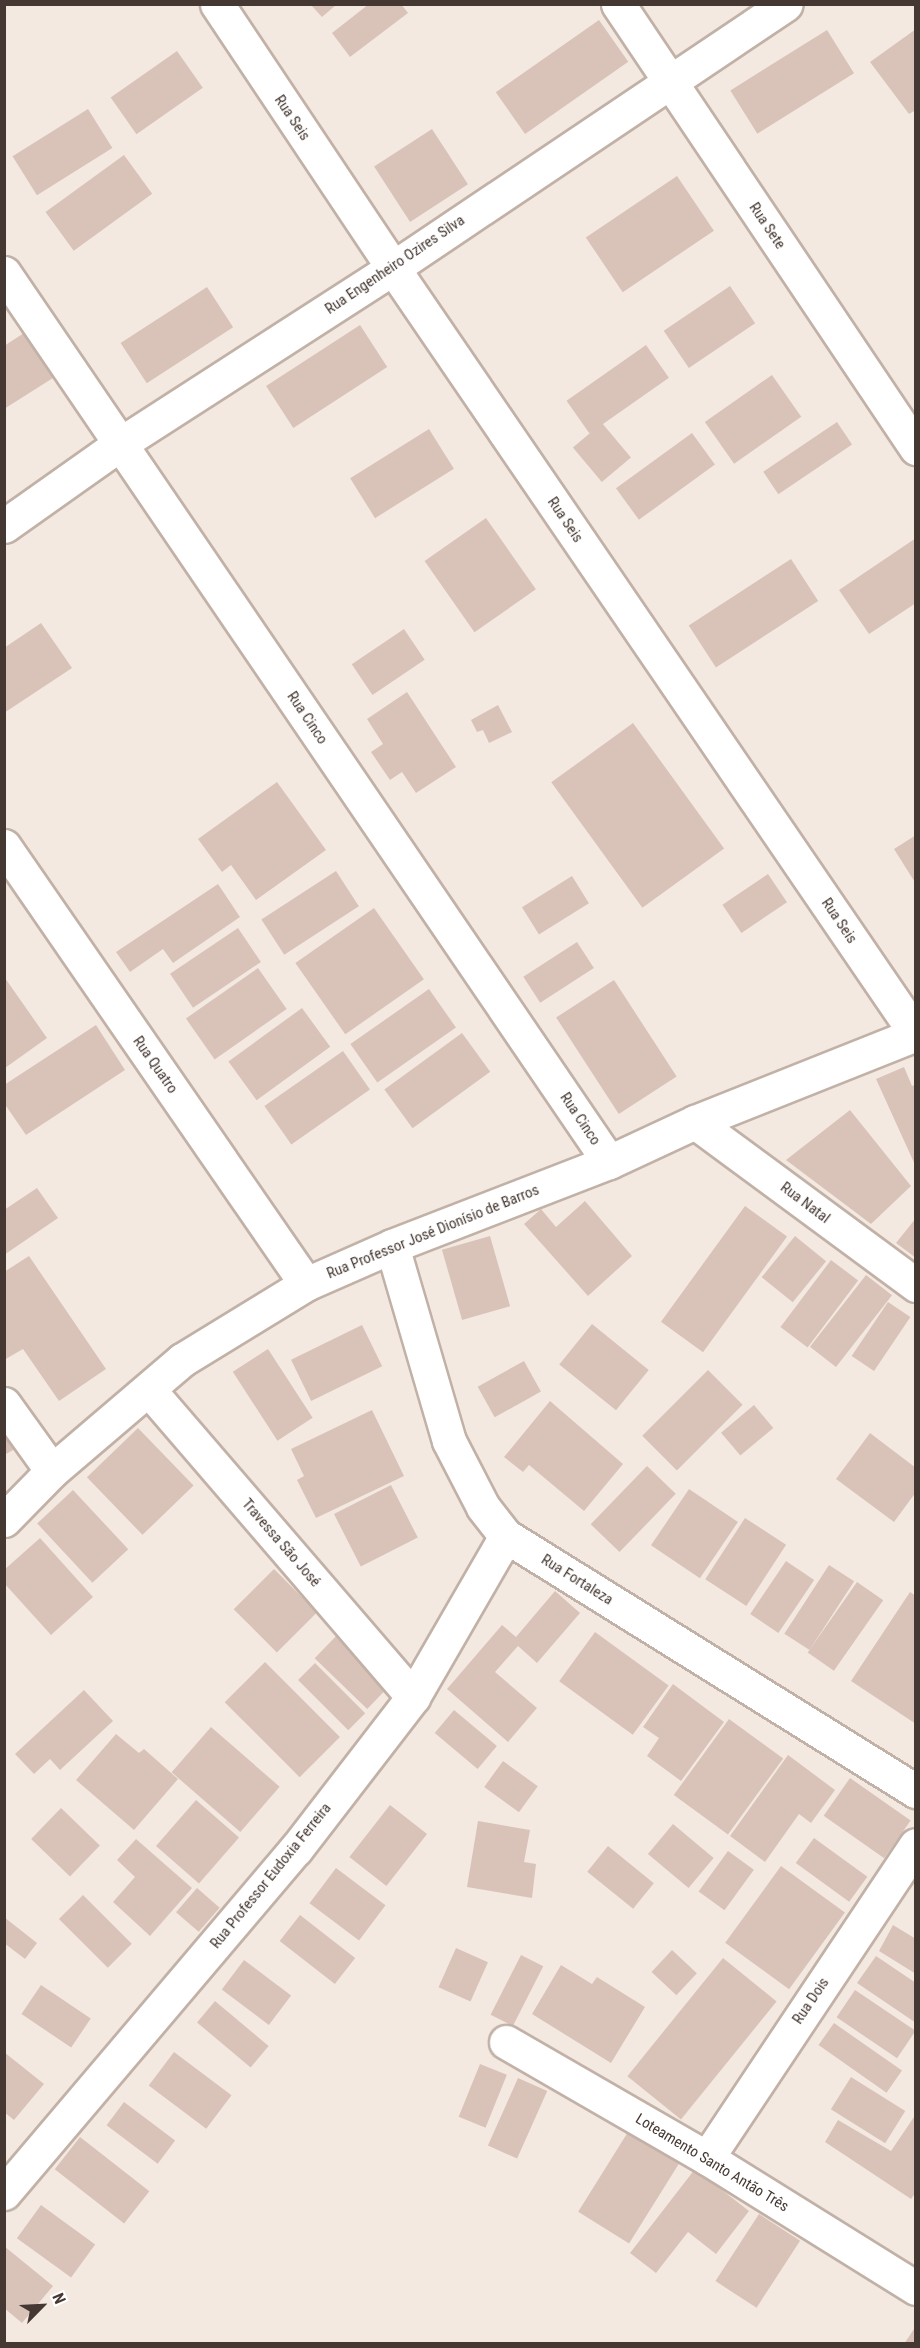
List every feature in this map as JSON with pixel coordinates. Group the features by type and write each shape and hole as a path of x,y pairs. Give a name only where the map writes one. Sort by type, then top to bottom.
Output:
{"street":[{"name":"Rua Seis","path":"217,4 393,268 915,1034"},
{"name":"Rua Sete","path":"618,4 915,448"},
{"name":"Rua Engenheiro Ozires Silva","path":"4,526 120,444 393,268 669,80 786,4"},
{"name":"Rua Cinco","path":"4,273 609,1162"},
{"name":"Rua Quatro","path":"4,846 306,1284"},
{"name":"Rua Professor José Dionísio de Barros","path":"4,1520 52,1471 182,1360 306,1284 392,1246 609,1162 695,1122 915,1034"},
{"name":"Rua Natal","path":"695,1122 915,1285"},
{"name":"Rua Fortaleza","path":"392,1246 449,1441 483,1507 506,1536 915,1791"},
{"name":"Travessa São José","path":"149,1390 413,1696"},
{"path":"4,1404 52,1471"},
{"name":"Rua Professor Eudoxia Ferreira","path":"4,2193 296,1849 413,1696 506,1536"},
{"name":"Rua Dois","path":"707,2158 915,1845"},
{"name":"Loteamento Santo Antão Três","path":"506,2042 707,2158 915,2289"}],"building":[{"path":"369,4 401,4 408,13 350,57 332,33"},
{"path":"311,5 336,5 322,17"},
{"path":"599,20 628,62 525,134 496,92"},
{"path":"916,29 916,110 909,114 870,62"},
{"path":"827,30 854,73 757,134 730,90"},
{"path":"177,51 203,88 136,134 111,97"},
{"path":"88,109 112,148 37,195 13,156"},
{"path":"432,129 468,184 410,222 374,167"},
{"path":"124,155 152,194 74,251 46,212"},
{"path":"677,176 714,231 623,292 586,238"},
{"path":"730,286 755,323 689,368 664,331"},
{"path":"207,287 233,327 147,383 121,343"},
{"path":"360,325 387,367 293,428 266,386"},
{"path":"24,333 53,378 4,409 4,346"},
{"path":"646,345 669,378 589,433 567,401"},
{"path":"772,375 801,417 734,464 705,422"},
{"path":"837,422 852,444 778,494 763,472"},
{"path":"602,423 631,457 602,482 573,447"},
{"path":"429,429 454,469 375,518 350,478"},
{"path":"692,433 715,465 639,520 616,488"},
{"path":"486,518 536,589 474,632 425,561"},
{"path":"916,538 916,603 869,634 839,590"},
{"path":"791,559 818,601 716,667 689,625"},
{"path":"41,623 72,668 4,713 4,648"},
{"path":"404,629 425,660 372,695 352,664"},
{"path":"407,692 456,767 416,793 402,772 390,780 371,752 383,744 367,719"},
{"path":"498,705 512,732 489,743 483,730 477,732 471,720"},
{"path":"633,723 724,848 642,908 551,782"},
{"path":"277,782 326,850 256,900 231,865 222,872 198,839"},
{"path":"916,835 916,884 894,849"},
{"path":"336,871 359,906 284,955 261,919"},
{"path":"768,874 787,902 741,933 722,905"},
{"path":"572,876 589,903 539,934 522,907"},
{"path":"218,884 240,917 173,963 163,949 130,972 116,952"},
{"path":"374,908 424,979 345,1034 295,963"},
{"path":"238,928 261,962 193,1008 170,974"},
{"path":"577,942 594,968 540,1003 523,977"},
{"path":"258,968 287,1009 215,1059 186,1018"},
{"path":"5,978 47,1038 5,1068"},
{"path":"614,980 677,1076 619,1114 556,1018"},
{"path":"429,989 456,1028 377,1083 350,1044"},
{"path":"302,1008 330,1047 257,1100 228,1061"},
{"path":"96,1025 125,1070 26,1135 4,1103 4,1085"},
{"path":"462,1033 490,1072 413,1128 384,1089"},
{"path":"343,1051 370,1090 291,1145 264,1106"},
{"path":"904,1067 912,1086 916,1084 916,1167 876,1079"},
{"path":"850,1110 911,1186 871,1224 786,1160"},
{"path":"37,1188 58,1218 4,1255 4,1210"},
{"path":"585,1201 632,1256 588,1296 524,1224 541,1209 556,1227"},
{"path":"745,1206 787,1237 703,1352 661,1322"},
{"path":"916,1218 916,1258 896,1243"},
{"path":"490,1236 510,1306 462,1320 442,1250"},
{"path":"795,1236 826,1261 793,1302 762,1277"},
{"path":"29,1256 106,1369 59,1401 23,1349 4,1360 4,1272"},
{"path":"831,1260 858,1280 808,1348 780,1327"},
{"path":"866,1275 892,1295 836,1367 810,1347"},
{"path":"888,1302 910,1317 874,1371 852,1356"},
{"path":"592,1324 649,1370 616,1410 559,1364"},
{"path":"362,1325 382,1366 311,1401 291,1360"},
{"path":"268,1349 313,1418 277,1441 233,1372"},
{"path":"524,1361 541,1392 495,1417 478,1387"},
{"path":"708,1370 743,1405 677,1470 642,1436"},
{"path":"550,1401 623,1464 584,1511 529,1465 523,1472 504,1457"},
{"path":"754,1405 773,1428 740,1456 721,1433"},
{"path":"372,1410 404,1476 316,1518 297,1480 304,1476 291,1449"},
{"path":"138,1428 194,1486 142,1535 87,1477"},
{"path":"4,1430 15,1449 4,1455"},
{"path":"870,1433 916,1468 916,1492 894,1522 836,1479"},
{"path":"647,1466 676,1494 620,1552 591,1524"},
{"path":"391,1485 418,1538 361,1567 334,1514"},
{"path":"689,1489 738,1522 700,1578 651,1545"},
{"path":"73,1490 128,1549 92,1583 37,1523"},
{"path":"745,1518 786,1545 746,1606 705,1579"},
{"path":"40,1538 93,1597 51,1635 4,1583 4,1570"},
{"path":"786,1561 814,1580 778,1633 750,1614"},
{"path":"829,1565 854,1581 809,1650 784,1634"},
{"path":"274,1569 317,1612 277,1652 234,1609"},
{"path":"857,1582 883,1600 834,1671 808,1652"},
{"path":"555,1591 580,1613 537,1663 518,1646 495,1672 537,1708 508,1742 447,1689 502,1625 516,1637"},
{"path":"910,1592 916,1596 916,1724 851,1681"},
{"path":"595,1632 669,1685 633,1735 559,1681"},
{"path":"339,1633 392,1684 367,1709 315,1658"},
{"path":"265,1662 340,1737 300,1777 225,1702"},
{"path":"315,1663 365,1713 348,1730 298,1680"},
{"path":"673,1684 724,1722 681,1781 647,1756 659,1738 643,1727"},
{"path":"84,1690 113,1721 60,1770 50,1759 34,1774 15,1754"},
{"path":"454,1710 497,1746 478,1769 435,1733"},
{"path":"729,1719 783,1758 728,1834 674,1795"},
{"path":"211,1727 280,1787 240,1832 172,1772"},
{"path":"116,1734 139,1753 144,1749 178,1779 134,1830 76,1780"},
{"path":"788,1755 835,1790 811,1823 799,1814 765,1862 730,1836"},
{"path":"503,1761 538,1786 519,1812 484,1787"},
{"path":"850,1778 911,1820 884,1858 824,1816"},
{"path":"196,1800 239,1837 199,1883 156,1846"},
{"path":"390,1805 427,1834 386,1886 349,1857"},
{"path":"61,1808 100,1846 70,1876 31,1839"},
{"path":"478,1821 530,1830 524,1862 536,1864 532,1898 467,1887"},
{"path":"673,1824 714,1858 689,1888 648,1854"},
{"path":"814,1838 867,1877 849,1902 796,1863"},
{"path":"136,1839 192,1888 150,1936 113,1902 135,1877 117,1860"},
{"path":"608,1846 654,1883 633,1909 587,1872"},
{"path":"728,1851 754,1870 724,1910 699,1891"},
{"path":"781,1866 845,1912 789,1989 725,1943"},
{"path":"336,1868 386,1905 359,1940 310,1903"},
{"path":"197,1888 220,1908 199,1932 176,1912"},
{"path":"83,1895 132,1944 108,1968 59,1919"},
{"path":"300,1915 355,1958 335,1984 280,1941"},
{"path":"4,1917 37,1943 25,1959 4,1943"},
{"path":"893,1925 916,1939 916,1974 879,1951"},
{"path":"456,1948 488,1962 470,2002 439,1987"},
{"path":"672,1950 697,1973 676,1995 652,1972"},
{"path":"521,1955 543,1966 513,2026 491,2015"},
{"path":"876,1956 916,1983 916,2023 857,1983"},
{"path":"723,1958 777,2001 681,2120 627,2076"},
{"path":"244,1960 291,1996 269,2025 222,1990"},
{"path":"561,1965 592,1984 597,1977 645,2007 611,2063 532,2014"},
{"path":"41,1985 91,2019 71,2048 21,2014"},
{"path":"855,1990 916,2031 897,2058 837,2017"},
{"path":"215,2001 269,2046 251,2067 197,2022"},
{"path":"834,2023 902,2071 887,2093 819,2045"},
{"path":"4,2052 44,2084 14,2120 4,2112"},
{"path":"174,2052 232,2095 206,2129 149,2086"},
{"path":"480,2064 507,2075 486,2128 459,2117"},
{"path":"851,2077 905,2111 885,2143 831,2109"},
{"path":"518,2078 547,2091 517,2159 488,2146"},
{"path":"124,2102 175,2141 158,2164 107,2125"},
{"path":"916,2114 916,2192 911,2199 825,2142 838,2120 891,2151"},
{"path":"628,2132 679,2164 629,2244 578,2212"},
{"path":"80,2137 149,2191 124,2223 55,2169"},
{"path":"695,2169 749,2211 716,2254 688,2232 656,2273 630,2253"},
{"path":"41,2205 95,2244 71,2278 17,2238"},
{"path":"759,2214 800,2241 757,2308 715,2281"},
{"path":"4,2246 53,2286 22,2323 4,2308"},
{"path":"916,2326 916,2344 904,2344"}]}
